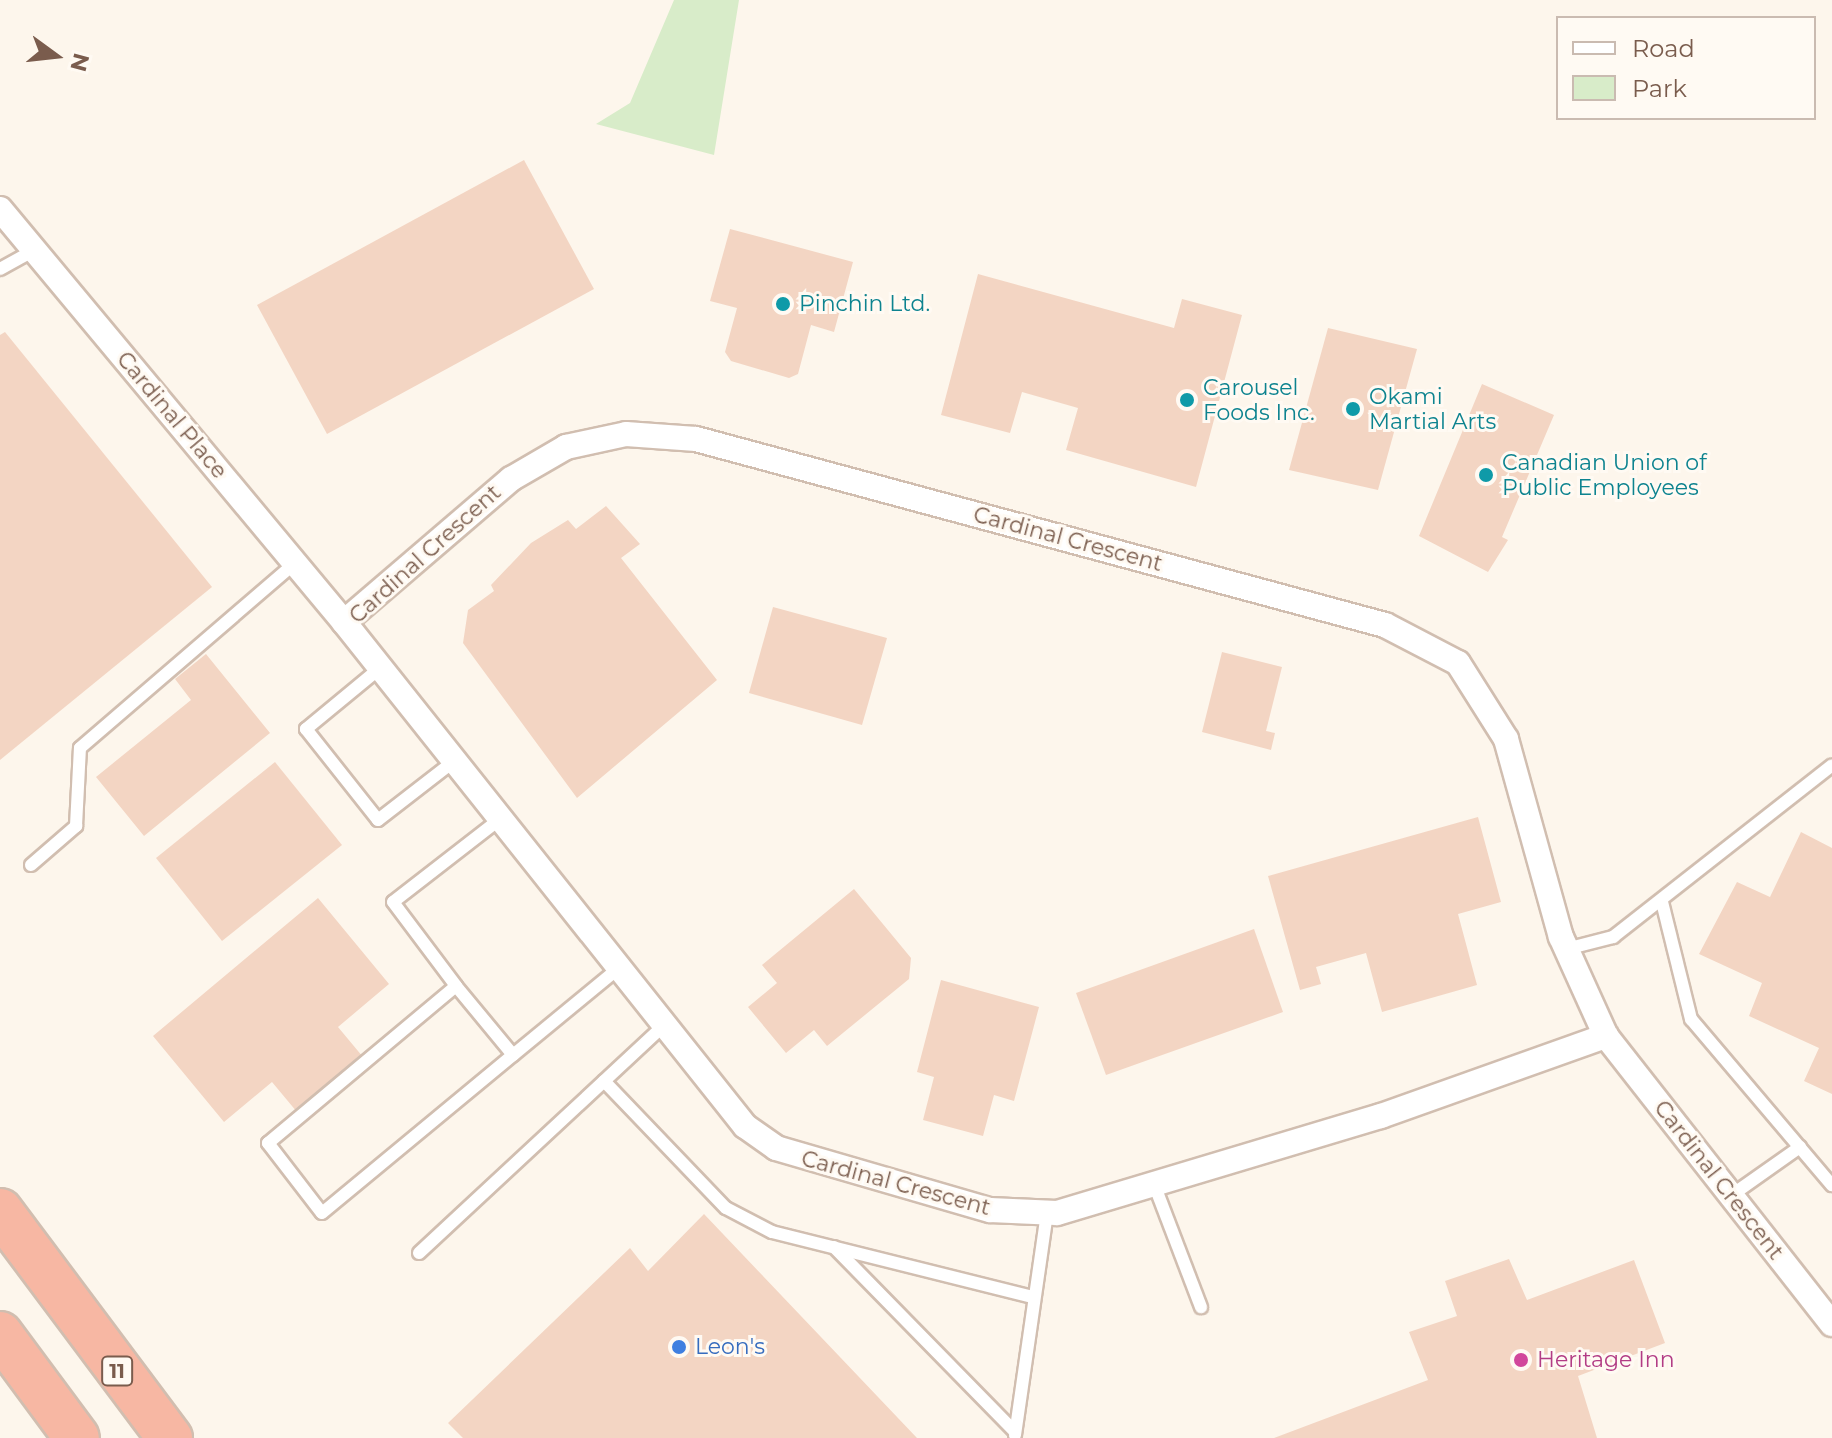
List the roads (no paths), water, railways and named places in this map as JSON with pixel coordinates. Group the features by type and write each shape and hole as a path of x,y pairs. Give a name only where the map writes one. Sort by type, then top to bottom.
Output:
{"highway":[{"name":"11","path":"0,1211 170,1438"},
{"path":"0,1334 77,1438"}],"street":[{"name":"Cardinal Place","path":"0,209 344,622"},
{"name":"Cardinal Crescent","path":"1606,1036 1381,1116 1047,1214 990,1210 776,1148 745,1126 344,622 499,487 566,447 626,434 711,443 1385,625 1458,663 1506,739 1566,949 1606,1036 1729,1197 1832,1324"}],"lane":[{"path":"0,269 34,250"},
{"path":"31,865 76,826 80,748 295,563"},
{"path":"380,668 306,729 378,820 454,761"},
{"path":"1566,949 1613,937 1662,902 1827,769 1832,785"},
{"path":"500,819 393,902 513,1055"},
{"path":"1662,902 1691,1019 1832,1185"},
{"path":"456,986 268,1143 322,1213 619,968"},
{"path":"419,1253 664,1025"},
{"path":"604,1081 726,1208 772,1232 1032,1297"},
{"path":"1729,1197 1800,1147"},
{"path":"1154,1184 1201,1307"},
{"path":"1014,1434 1032,1297 1047,1214"},
{"path":"834,1247 1014,1434"}],"place":[{"name":"Pinchin Ltd.","path":"783,304"},
{"name":"Carousel Foods Inc.","path":"1187,400"},
{"name":"Okami Martial Arts","path":"1353,409"},
{"name":"Canadian Union of Public Employees","path":"1486,475"},
{"name":"Leon's","path":"679,1347"},
{"name":"Heritage Inn","path":"1521,1360"}]}
